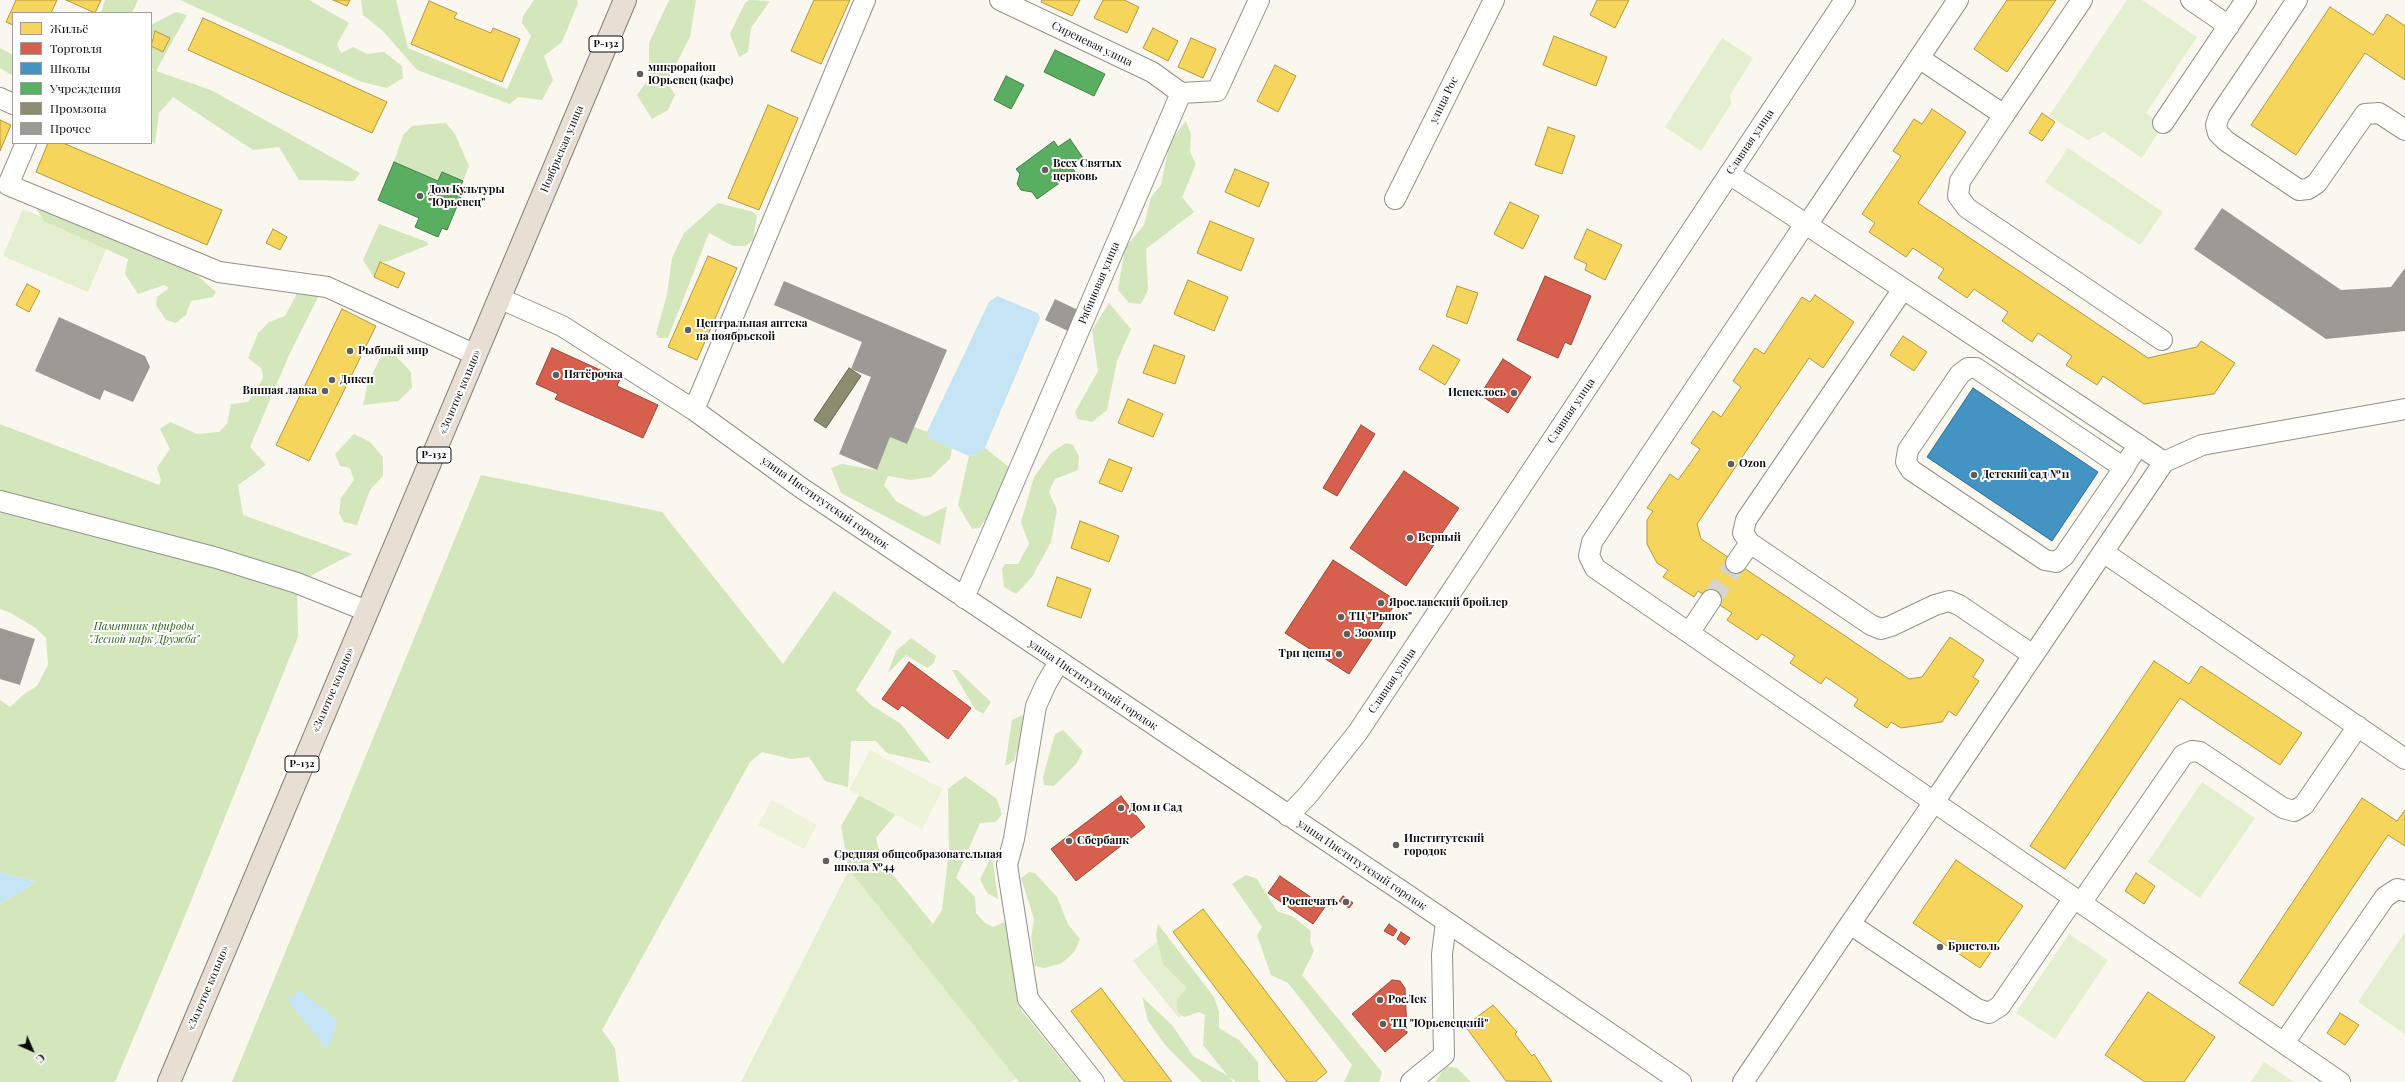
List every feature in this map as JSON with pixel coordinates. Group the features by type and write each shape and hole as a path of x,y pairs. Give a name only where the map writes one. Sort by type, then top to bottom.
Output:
{"highway":[{"name":"Ноябрьская улица","path":"499,298 625,0"},
{"name":"«Золотое кольцо»","path":"169,1082 499,298"}],"street":[{"path":"694,410 865,0"},
{"name":"Сиреневая улица","path":"1001,0 1152,72 1181,93"},
{"path":"1181,93 1217,91 1259,0"},
{"name":"улица Рос","path":"1395,199 1494,0"},
{"name":"Славная улица","path":"1288,816 1308,795 1358,732 1845,0"},
{"path":"1958,0 1592,542 1588,556 1595,568 2340,1082"},
{"path":"2082,0 1960,181 1958,196 1967,208 2162,340"},
{"path":"2191,0 2229,26"},
{"path":"2163,123 2246,0"},
{"path":"2297,0 2219,116 2216,125 2218,133 2226,141 2299,190 2308,189 2317,183 2365,114 2379,113 2405,130"},
{"path":"1919,58 2004,115"},
{"name":"Рябиновая улица","path":"964,598 1181,93"},
{"path":"0,98 12,104"},
{"path":"26,144 8,185 219,272 327,287 476,354"},
{"path":"1729,174 2164,462"},
{"path":"1903,289 1746,520 1743,532 1750,543 1871,624 1881,629 1891,626 1935,605 1949,601 1960,605 2033,655"},
{"name":"улица Институтский городок","path":"499,298 562,326 694,410 800,487 1681,1082"},
{"path":"2124,468 1976,368 1968,368 1960,374 1908,450 1906,462 1911,470 2045,560 2056,562 2064,556 2124,468 2139,445"},
{"path":"1743,1082 2164,462 2202,445 2405,409"},
{"path":"0,501 217,558 297,583 367,611"},
{"path":"1736,563 1750,543"},
{"path":"2103,552 2405,759"},
{"path":"1689,633 1711,600"},
{"path":"1059,662 1046,684 1036,706 1014,839 1007,865 1028,999 1094,1082"},
{"path":"1850,924 1977,1009 1989,1013 2000,1006 2183,755 2192,751 2200,752 2283,808 2294,811 2304,805 2358,726"},
{"path":"2284,1043 2385,897 2397,890 2405,891"},
{"path":"1411,1082 1444,1055 1442,954 1446,922"}],"green space":[{"path":"105,0 138,0 132,12 101,12"},
{"path":"180,0 309,0 349,23 337,44 341,53 353,47 367,54 384,52 402,66 403,78 387,88 362,82"},
{"path":"361,0 396,0 408,48 507,89 531,36 522,23 523,16 534,0 577,0 578,3 562,42 544,56 553,80 542,100 518,97 510,104 417,70 383,31 363,15"},
{"path":"669,0 696,0 690,37 667,82 675,95 668,110 652,119 637,95 649,78 649,43"},
{"path":"749,0 770,1 751,28 748,52 739,57 730,34 745,3"},
{"path":"2127,0 2142,0 2197,37 2146,113 2163,125 2142,158 2104,132 2088,140 2049,116"},
{"path":"176,12 187,15 156,71 211,90 360,173 354,181 299,180 279,147 253,150 173,97 159,113 155,144 152,141 152,46 163,52 170,39 155,31 152,38 152,24"},
{"path":"1722,38 1753,58 1730,95 1731,104 1701,151 1665,127"},
{"path":"0,48 12,54 12,75 0,68"},
{"path":"1186,121 1191,134 1190,152 1196,164 1182,197 1194,212 1146,249 1148,290 1141,304 1129,303 1118,290 1125,248 1144,225 1151,197 1161,185 1170,141"},
{"path":"446,123 455,134 469,166 463,181 442,172 438,181 394,162 403,135 412,126"},
{"path":"2068,148 2163,212 2140,245 2045,182"},
{"path":"718,203 753,212 757,216 753,240 746,246 733,246 709,233 668,338 659,338 656,334 667,294 672,258 684,233"},
{"path":"35,206 182,262 216,292 213,297 191,301 186,315 176,323 166,320 156,305 157,297 169,288 164,285 138,294 125,274 128,259 44,221"},
{"path":"23,209 108,245 88,292 3,256"},
{"path":"379,224 427,242 428,245 389,261 381,262 374,277 363,260"},
{"name":"Памятник природы \"Лесной парк Дружба\"","path":"302,284 321,291 289,355 250,447 266,465 238,485 243,515 352,554 297,583 298,637 180,928 115,1082 0,1082 0,904 36,882 0,872 0,700 10,707 23,695 37,686 48,665 46,638 37,629 11,613 0,609 0,424 159,485 161,480 157,468 170,449 160,429 170,422 197,434 219,432 227,424 231,404 248,402 263,378 262,369 248,358 258,333 269,322 285,316"},
{"path":"1109,303 1131,329 1117,361 1107,410 1092,422 1078,419 1075,412 1098,371 1092,330"},
{"path":"389,349 411,372 412,388 398,401 363,405 367,386 379,360"},
{"path":"914,427 927,432 930,439 952,448 950,459 931,477 911,480 888,476 884,485 896,501 925,517 947,506 940,545 841,493 831,468 842,464 876,470 890,437 907,444"},
{"path":"354,434 370,442 383,457 383,476 370,490 357,525 344,522 339,513 341,498 354,480 350,468 340,466 335,454"},
{"path":"1066,443 1073,445 1079,456 1078,470 1055,479 1049,492 1057,510 1051,542 1032,577 1016,594 1004,587 1002,569 1005,564 1018,564 1029,544 1021,522 1034,477 1051,453"},
{"path":"985,448 1009,467 992,512 979,528 972,529 958,505 969,456 975,455"},
{"path":"481,475 662,512 783,664 834,591 892,632 856,690 871,705 901,724 931,763 887,753 876,741 851,741 848,787 825,781 809,757 791,759 762,752 750,762 602,1030 615,1048 619,1082 232,1082"},
{"path":"911,638 936,656 934,663 927,668 906,655 888,673 896,651"},
{"path":"952,670 957,670 991,702 983,714 975,709"},
{"path":"1022,715 1026,721 1014,761 1005,766 1012,720"},
{"path":"1063,730 1083,751 1076,764 1054,786 1044,785 1043,777 1055,734"},
{"path":"870,750 943,789 922,829 849,790"},
{"path":"965,776 997,799 1002,814 996,822 980,823 956,878 975,897 976,913 985,923 993,927 1004,922 1009,929 1021,1010 1079,1082 1019,1082 849,870 841,826 862,790 900,809 876,838 881,860 933,924 942,910 949,850 948,789"},
{"path":"2202,782 2255,818 2200,898 2148,862"},
{"path":"772,800 817,825 804,849 758,825"},
{"path":"992,855 998,899 987,893 980,879"},
{"path":"849,870 1016,1078 1012,1082 741,1082"},
{"path":"1029,872 1035,873 1057,897 1068,924 1080,939 1075,951 1062,963 1044,968 1035,966 1031,938 1034,919 1021,878"},
{"path":"1246,875 1257,879 1277,911 1292,916 1311,931 1310,942 1314,951 1302,975 1382,1072 1379,1082 1344,1082 1352,1065 1288,983 1271,975 1257,935 1262,927 1232,884"},
{"path":"1158,924 1214,997 1219,1011 1219,1028 1239,1040 1258,1062 1258,1079 1261,1082 1236,1082 1230,1077 1233,1082 1202,1082 1166,1046 1148,1021 1142,997 1172,1025 1193,1056 1228,1076 1203,1045 1205,1015 1199,1012 1184,1017 1177,1011 1177,999 1187,988 1163,964 1156,935"},
{"path":"2405,932 2405,1034 2358,1002"},
{"path":"2069,934 2108,960 2055,1039 2016,1013"},
{"path":"1158,941 1203,999 1179,1018 1133,961"},
{"path":"2264,1062 2294,1082 2251,1082"},
{"path":"1446,1066 1457,1068 1471,1082 1435,1082"}],"water":[{"path":"997,296 1038,313 1040,318 985,448 975,455 969,456 930,439 927,432 989,302"},
{"path":"0,872 36,882 0,904"},
{"path":"299,989 338,1021 327,1050 288,1001"}],"building: Жильё":[{"path":"16,0 57,0 51,12 12,12 12,25 6,22"},
{"path":"66,0 101,0 95,12"},
{"path":"333,0 350,0 347,6"},
{"path":"814,0 850,0 821,64 791,51"},
{"path":"1042,0 1080,0 1072,16 1041,2"},
{"path":"1103,0 1124,0 1139,7 1127,33 1094,18"},
{"path":"1597,0 1629,0 1615,28 1590,15"},
{"path":"2007,0 2056,0 2007,72 1974,49"},
{"path":"429,1 457,13 454,18 491,33 493,28 520,39 502,82 411,44"},
{"path":"2330,7 2373,35 2387,14 2405,26 2405,80 2365,53 2296,155 2251,125"},
{"path":"203,18 387,102 372,133 188,50"},
{"path":"1153,28 1178,41 1168,61 1143,48"},
{"path":"155,31 170,38 163,52 152,46"},
{"path":"1554,36 1607,57 1596,86 1543,65"},
{"path":"1191,38 1216,49 1203,78 1178,67"},
{"path":"1275,65 1296,76 1278,112 1257,101"},
{"path":"768,105 798,118 759,210 728,198"},
{"path":"1932,109 1966,132 1918,203 2148,358 2197,347 2201,341 2235,363 2214,394 2144,404 2103,376 2097,385 2066,365 2072,356 2038,333 2032,342 2002,321 2008,312 1974,289 1967,298 1938,278 1944,269 1913,248 1906,257 1869,232 1875,223 1862,214 1901,156 1893,151 1914,119 1922,124"},
{"path":"2042,113 2055,122 2042,141 2029,133"},
{"path":"0,120 11,125 0,151"},
{"path":"1548,127 1575,136 1562,174 1535,165"},
{"path":"48,144 65,144 222,210 207,245 36,172"},
{"path":"1235,169 1269,183 1259,207 1225,192"},
{"path":"1510,202 1539,216 1523,249 1494,234"},
{"path":"1210,221 1254,239 1241,271 1197,253"},
{"path":"273,229 287,237 280,250 266,243"},
{"path":"1587,229 1622,245 1605,280 1585,270 1587,264 1574,258"},
{"path":"708,256 737,268 697,360 668,347"},
{"path":"380,262 405,273 398,288 374,277"},
{"path":"1188,280 1228,297 1214,331 1174,314"},
{"path":"27,284 40,291 29,312 16,305"},
{"path":"1457,286 1478,293 1467,324 1446,316"},
{"path":"1815,295 1854,322 1823,368 1809,358 1697,524 1701,539 1909,679 1922,677 1950,637 1984,660 1973,677 1979,681 1956,716 1949,711 1942,722 1901,728 1891,722 1887,728 1854,706 1858,699 1826,677 1821,684 1790,663 1795,656 1762,634 1757,640 1727,620 1732,613 1698,591 1694,597 1663,577 1668,570 1657,563 1647,544 1647,520 1653,511 1647,508 1670,474 1678,480 1700,449 1691,443 1713,411 1721,417 1741,387 1733,381 1755,348 1764,354 1802,297 1810,302"},
{"path":"342,309 376,326 309,461 276,445"},
{"path":"1903,336 1927,352 1914,371 1890,355"},
{"path":"1154,345 1185,356 1175,384 1143,373"},
{"path":"1433,345 1460,360 1445,385 1419,369"},
{"path":"1128,399 1163,414 1153,437 1118,423"},
{"path":"1109,459 1132,468 1122,492 1099,483"},
{"path":"1080,521 1119,536 1109,562 1071,548"},
{"path":"1057,577 1091,589 1081,618 1047,606"},
{"path":"2154,661 2189,684 2201,666 2302,733 2280,765 2180,698 2065,869 2030,846"},
{"path":"2362,798 2397,821 2405,810 2405,846 2388,835 2273,1006 2239,983"},
{"path":"1956,860 2023,906 1980,968 1913,923"},
{"path":"2136,873 2155,886 2144,904 2125,891"},
{"path":"1203,909 1327,1072 1315,1082 1287,1082 1173,932"},
{"path":"1101,988 1172,1082 1125,1082 1120,1076 1071,1011"},
{"path":"2148,992 2215,1037 2184,1082 2145,1082 2105,1055"},
{"path":"1493,1005 1517,1032 1515,1034 1532,1056 1534,1054 1552,1082 1506,1081 1465,1026"},
{"path":"2340,1013 2359,1025 2345,1045 2327,1033"}],"building: Торговля":[{"path":"1545,276 1591,296 1571,345 1565,342 1558,358 1517,340"},
{"path":"552,348 620,379 617,386 658,405 643,438 555,399 558,394 536,384"},
{"path":"1503,359 1531,377 1508,413 1480,395"},
{"path":"1361,425 1375,434 1337,496 1323,488"},
{"path":"1404,471 1459,508 1406,586 1350,548"},
{"name":"ТЦ \"Рынок\"","path":"1333,560 1397,601 1349,674 1285,633"},
{"path":"909,662 971,708 948,739 902,705 898,710 882,699"},
{"path":"1121,796 1145,827 1076,881 1051,849"},
{"path":"1280,876 1325,907 1313,924 1268,893"},
{"name":"Роспечать","path":"1343,896 1353,903 1349,908 1339,901"},
{"path":"1389,924 1397,930 1393,936 1384,931"},
{"path":"1401,932 1410,938 1405,945 1397,939"},
{"name":"ТЦ \"Юрьевецкий\"","path":"1392,980 1400,981 1405,988 1407,1033 1385,1052 1352,1014"}],"building: Школы":[{"path":"1973,388 2098,472 2052,541 1927,457"}],"building: Учреждения":[{"path":"1055,50 1105,74 1094,96 1044,72"},
{"path":"1006,76 1024,85 1011,109 994,100"},
{"name":"Всех Святых церковь","path":"1070,139 1083,158 1071,166 1075,172 1037,199 1032,192 1021,190 1017,184 1020,174 1016,169 1054,141 1058,147"},
{"name":"Дом Культуры \"Юрьевец\"","path":"394,162 438,181 442,172 463,181 459,190 463,192 447,230 442,228 438,237 415,227 419,218 378,200"}],"building: Промзона":[{"path":"849,368 861,376 826,428 814,420"}],"building: Прочее":[{"path":"2222,208 2341,290 2391,287 2405,268 2405,331 2326,339 2194,249"},
{"path":"784,281 947,350 907,444 890,437 877,470 839,454 871,377 851,369 862,342 774,305"},
{"path":"1055,299 1080,311 1070,332 1045,320"},
{"path":"59,317 145,356 150,367 133,402 104,390 100,400 35,371"},
{"path":"0,628 35,639 20,685 0,679"}],"tunnel":[{"path":"1711,600 1736,563"}],"place":[{"name":"микрорайон Юрьевец (кафе)","path":"640,74"},
{"name":"Всех Святых церковь","path":"1045,170"},
{"name":"Дом Культуры \"Юрьевец\"","path":"420,196"},
{"name":"Центральная аптека на ноябрьской","path":"688,330"},
{"name":"Рыбный мир","path":"350,351"},
{"name":"Пятёрочка","path":"556,375"},
{"name":"Дикси","path":"332,380"},
{"name":"Винная лавка","path":"325,391"},
{"name":"Испеклось","path":"1514,393"},
{"name":"Ozon","path":"1731,464"},
{"name":"Детский сад №11","path":"1974,475"},
{"name":"Верный","path":"1410,538"},
{"name":"Ярославский бройлер","path":"1381,603"},
{"name":"ТЦ \"Рынок\"","path":"1341,617"},
{"name":"Зоомир","path":"1347,634"},
{"name":"Три цены","path":"1339,654"},
{"name":"Дом и Сад","path":"1121,808"},
{"name":"Сбербанк","path":"1069,841"},
{"name":"Институтский городок","path":"1396,845"},
{"name":"Средняя общеобразовательная школа №44","path":"826,861"},
{"name":"Роспечать","path":"1346,902"},
{"name":"Бристоль","path":"1940,947"},
{"name":"РосЛек","path":"1380,1000"},
{"name":"ТЦ \"Юрьевецкий\"","path":"1383,1024"}]}
